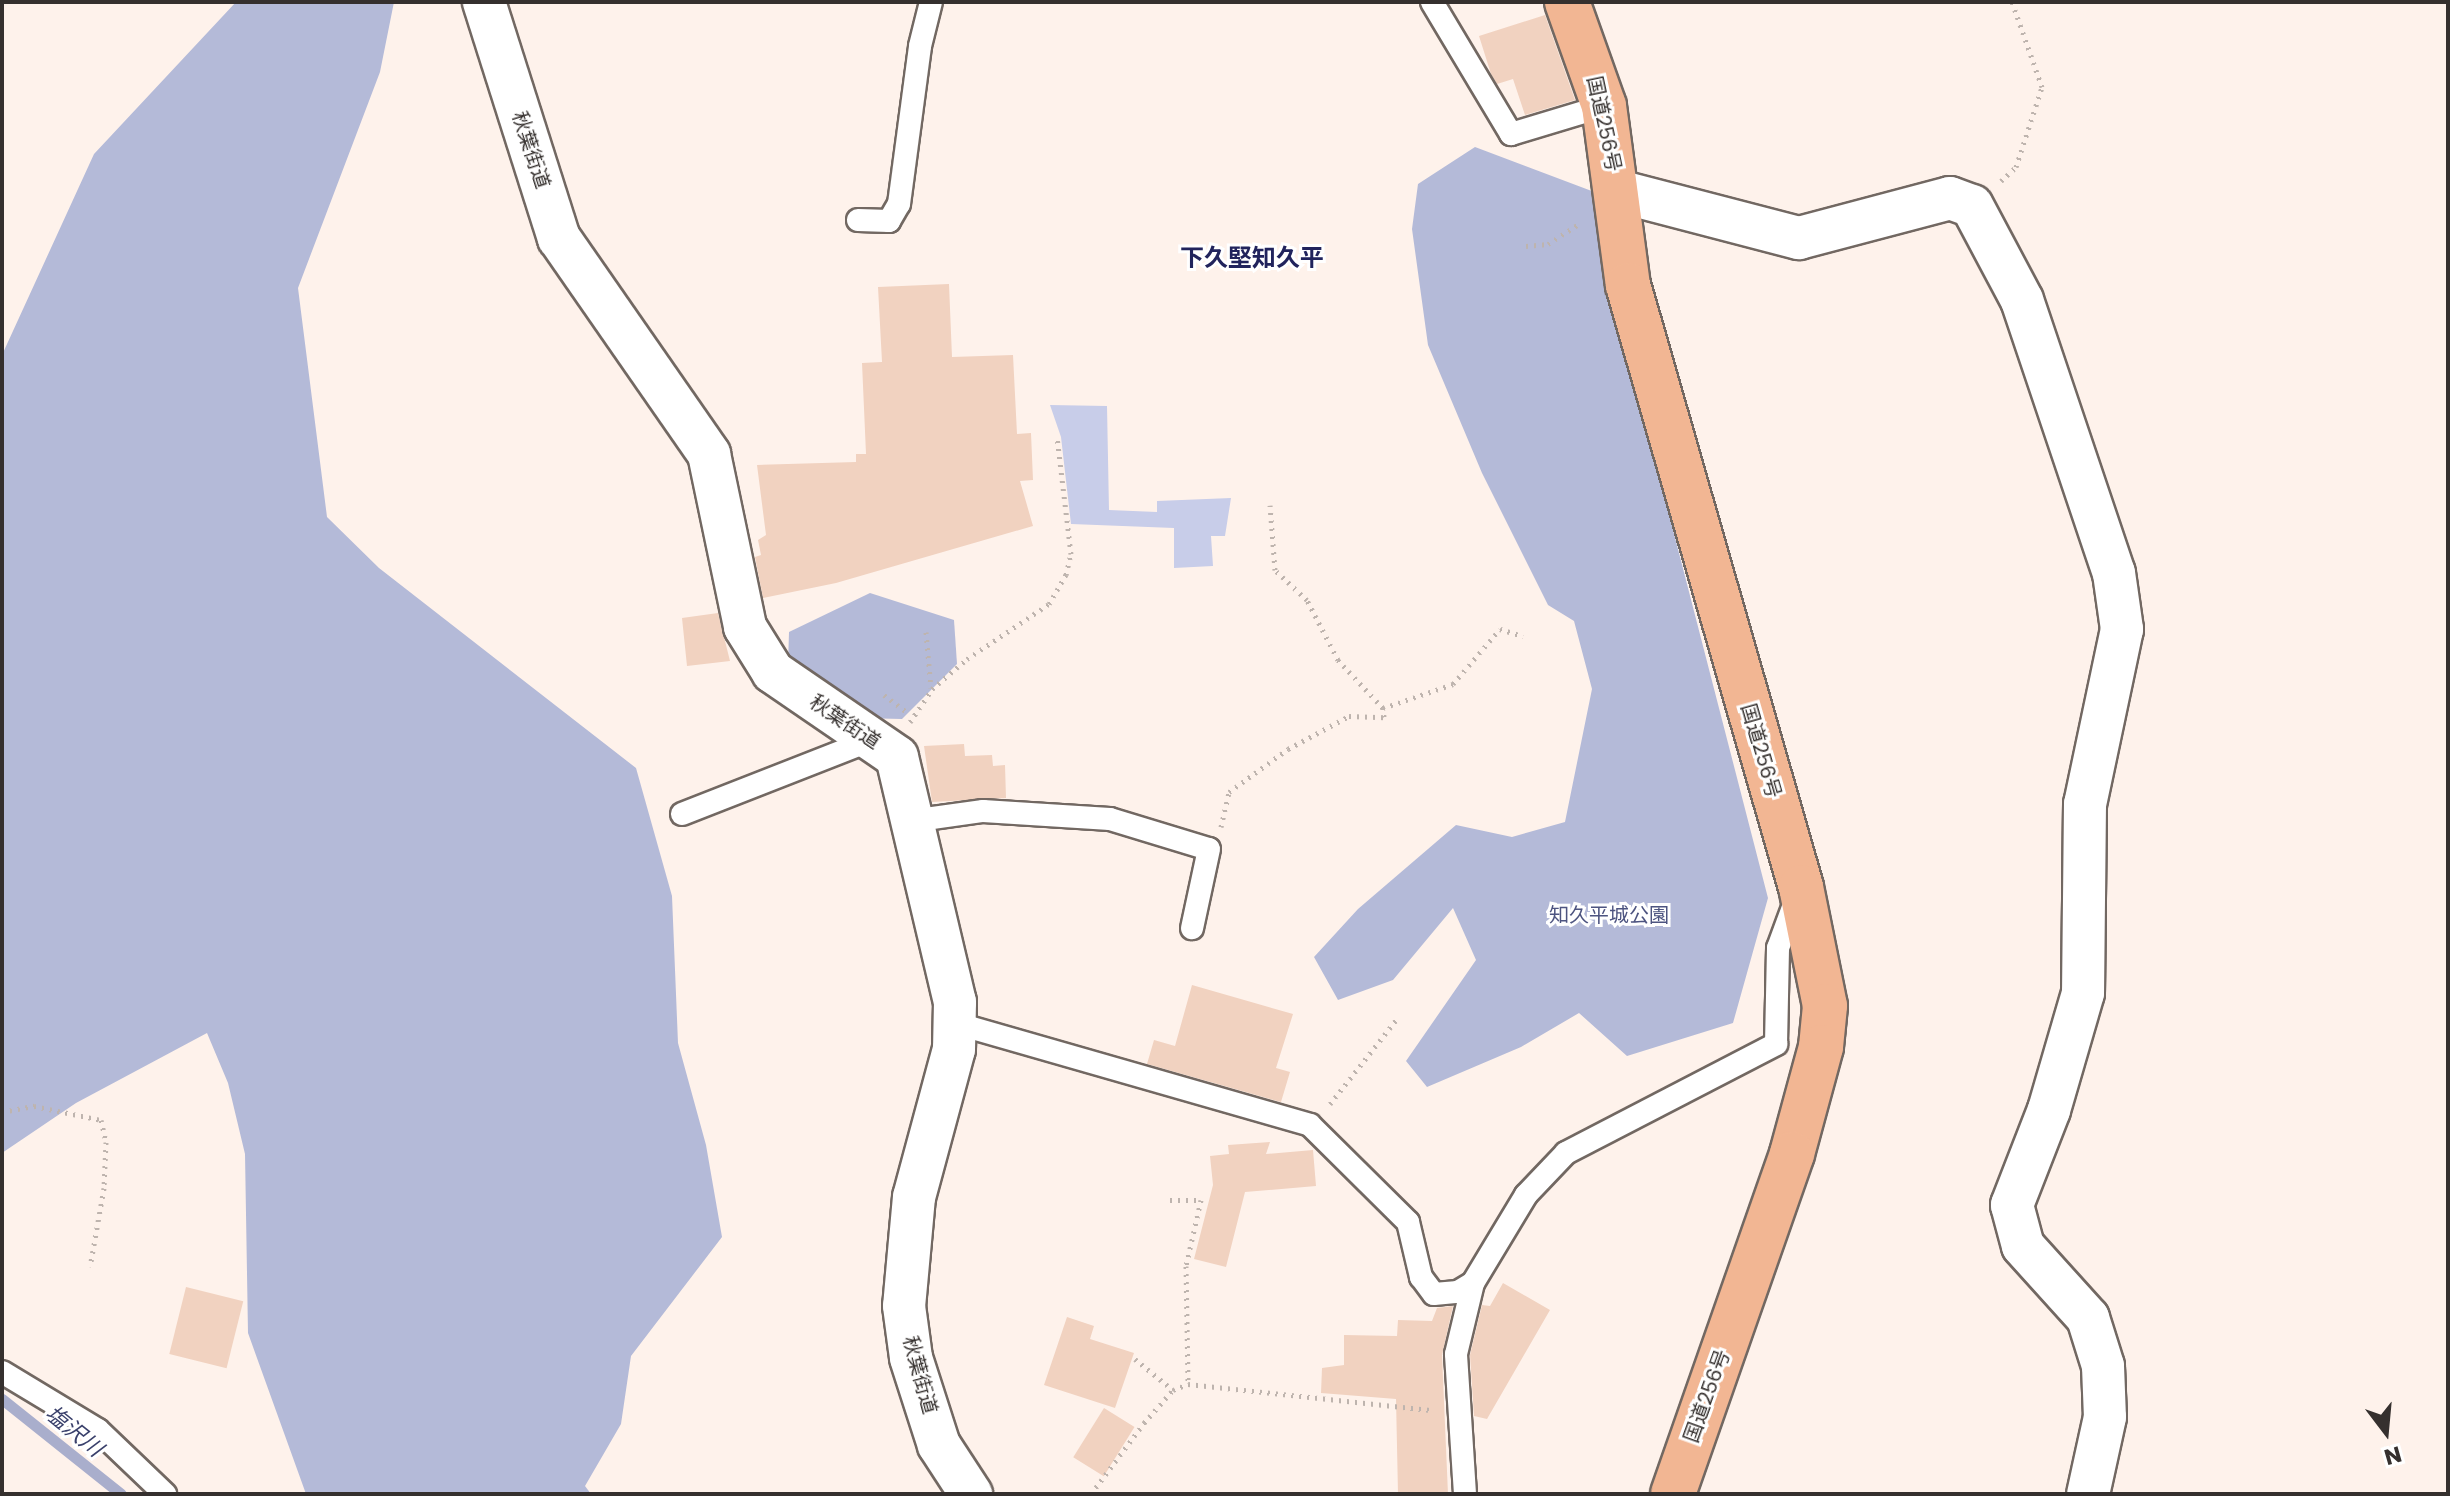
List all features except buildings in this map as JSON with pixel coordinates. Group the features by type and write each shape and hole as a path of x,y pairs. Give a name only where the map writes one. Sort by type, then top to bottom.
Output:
{"highway":[{"name":"国道256号","path":"1567,2 1604,106 1618,191 1628,285 1801,887 1825,1006 1821,1047 1759,1255 1673,1494"}],"street":[{"name":"秋葉街道","path":"484,2 559,238 709,454 745,627 773,672 884,749 911,821 955,1002 955,1023 954,1049 914,1197 904,1306 911,1358 939,1445 971,1494"},
{"path":"1618,191 1799,238 1950,198 1972,206 2022,300 2114,573 2122,629 2085,804 2083,993 2049,1110 2012,1205 2023,1246 2088,1318 2103,1366 2105,1417 2088,1494"}],"lane":[{"path":"858,220 889,221 899,204 920,46 931,2"},
{"path":"1432,2 1511,134 1604,106"},
{"path":"682,814 884,749"},
{"path":"911,821 983,811 1110,819 1209,849 1192,928"},
{"path":"1465,1494 1456,1412 1456,1354 1473,1283 1526,1195 1566,1153 1776,1044 1778,948 1801,887"},
{"path":"955,1023 1310,1125 1408,1222 1421,1277 1434,1294 1458,1292 1473,1283"},
{"path":"2,1372 98,1430 165,1494"}],"path":[{"path":"1950,198 1995,185 2016,167 2038,100 2042,87 2012,2"},
{"path":"1526,246 1548,244 1579,225 1578,212"},
{"path":"884,749 932,689 967,659 1049,604 1066,575 1071,554 1057,437"},
{"path":"1209,849 1227,816 1229,792 1288,749 1349,716 1384,717 1383,708 1338,660 1307,600 1275,570 1270,505"},
{"path":"1383,708 1453,684 1500,629 1523,636"},
{"path":"926,632 932,689"},
{"path":"884,695 912,716"},
{"path":"1310,1125 1354,1079 1397,1019"},
{"path":"2,1112 34,1106 101,1120 106,1142 104,1188 90,1267"},
{"path":"1170,1200 1201,1200 1186,1266 1188,1384"},
{"path":"1135,1359 1173,1390"},
{"path":"1091,1494 1173,1390 1188,1384 1456,1412"}],"shaded area":[{"path":"1050,405 1107,406 1109,510 1157,512 1157,501 1231,498 1225,536 1211,536 1213,566 1174,568 1174,528 1071,524 1061,437"}],"green space":[{"path":"236,2 394,2 380,72 298,288 327,517 379,568 636,768 672,896 678,1043 706,1145 722,1237 631,1356 621,1424 585,1486 591,1494 306,1494 248,1333 245,1154 228,1083 207,1033 76,1103 2,1153 2,355 94,154"},
{"name":"知久平城公園","path":"1475,147 1597,193 1607,274 1768,898 1733,1023 1627,1056 1579,1013 1521,1047 1427,1087 1406,1061 1476,960 1453,908 1393,980 1338,1000 1314,957 1358,909 1456,825 1512,837 1565,822 1592,689 1574,621 1548,605 1482,473 1428,345 1412,229 1418,184"},
{"path":"870,593 954,620 957,664 902,719 859,718 788,664 789,632"}],"waterway":[{"name":"塩沢川","path":"2,1399 121,1494"}],"district":[{"name":"下久堅知久平","path":"1252,258"}]}
